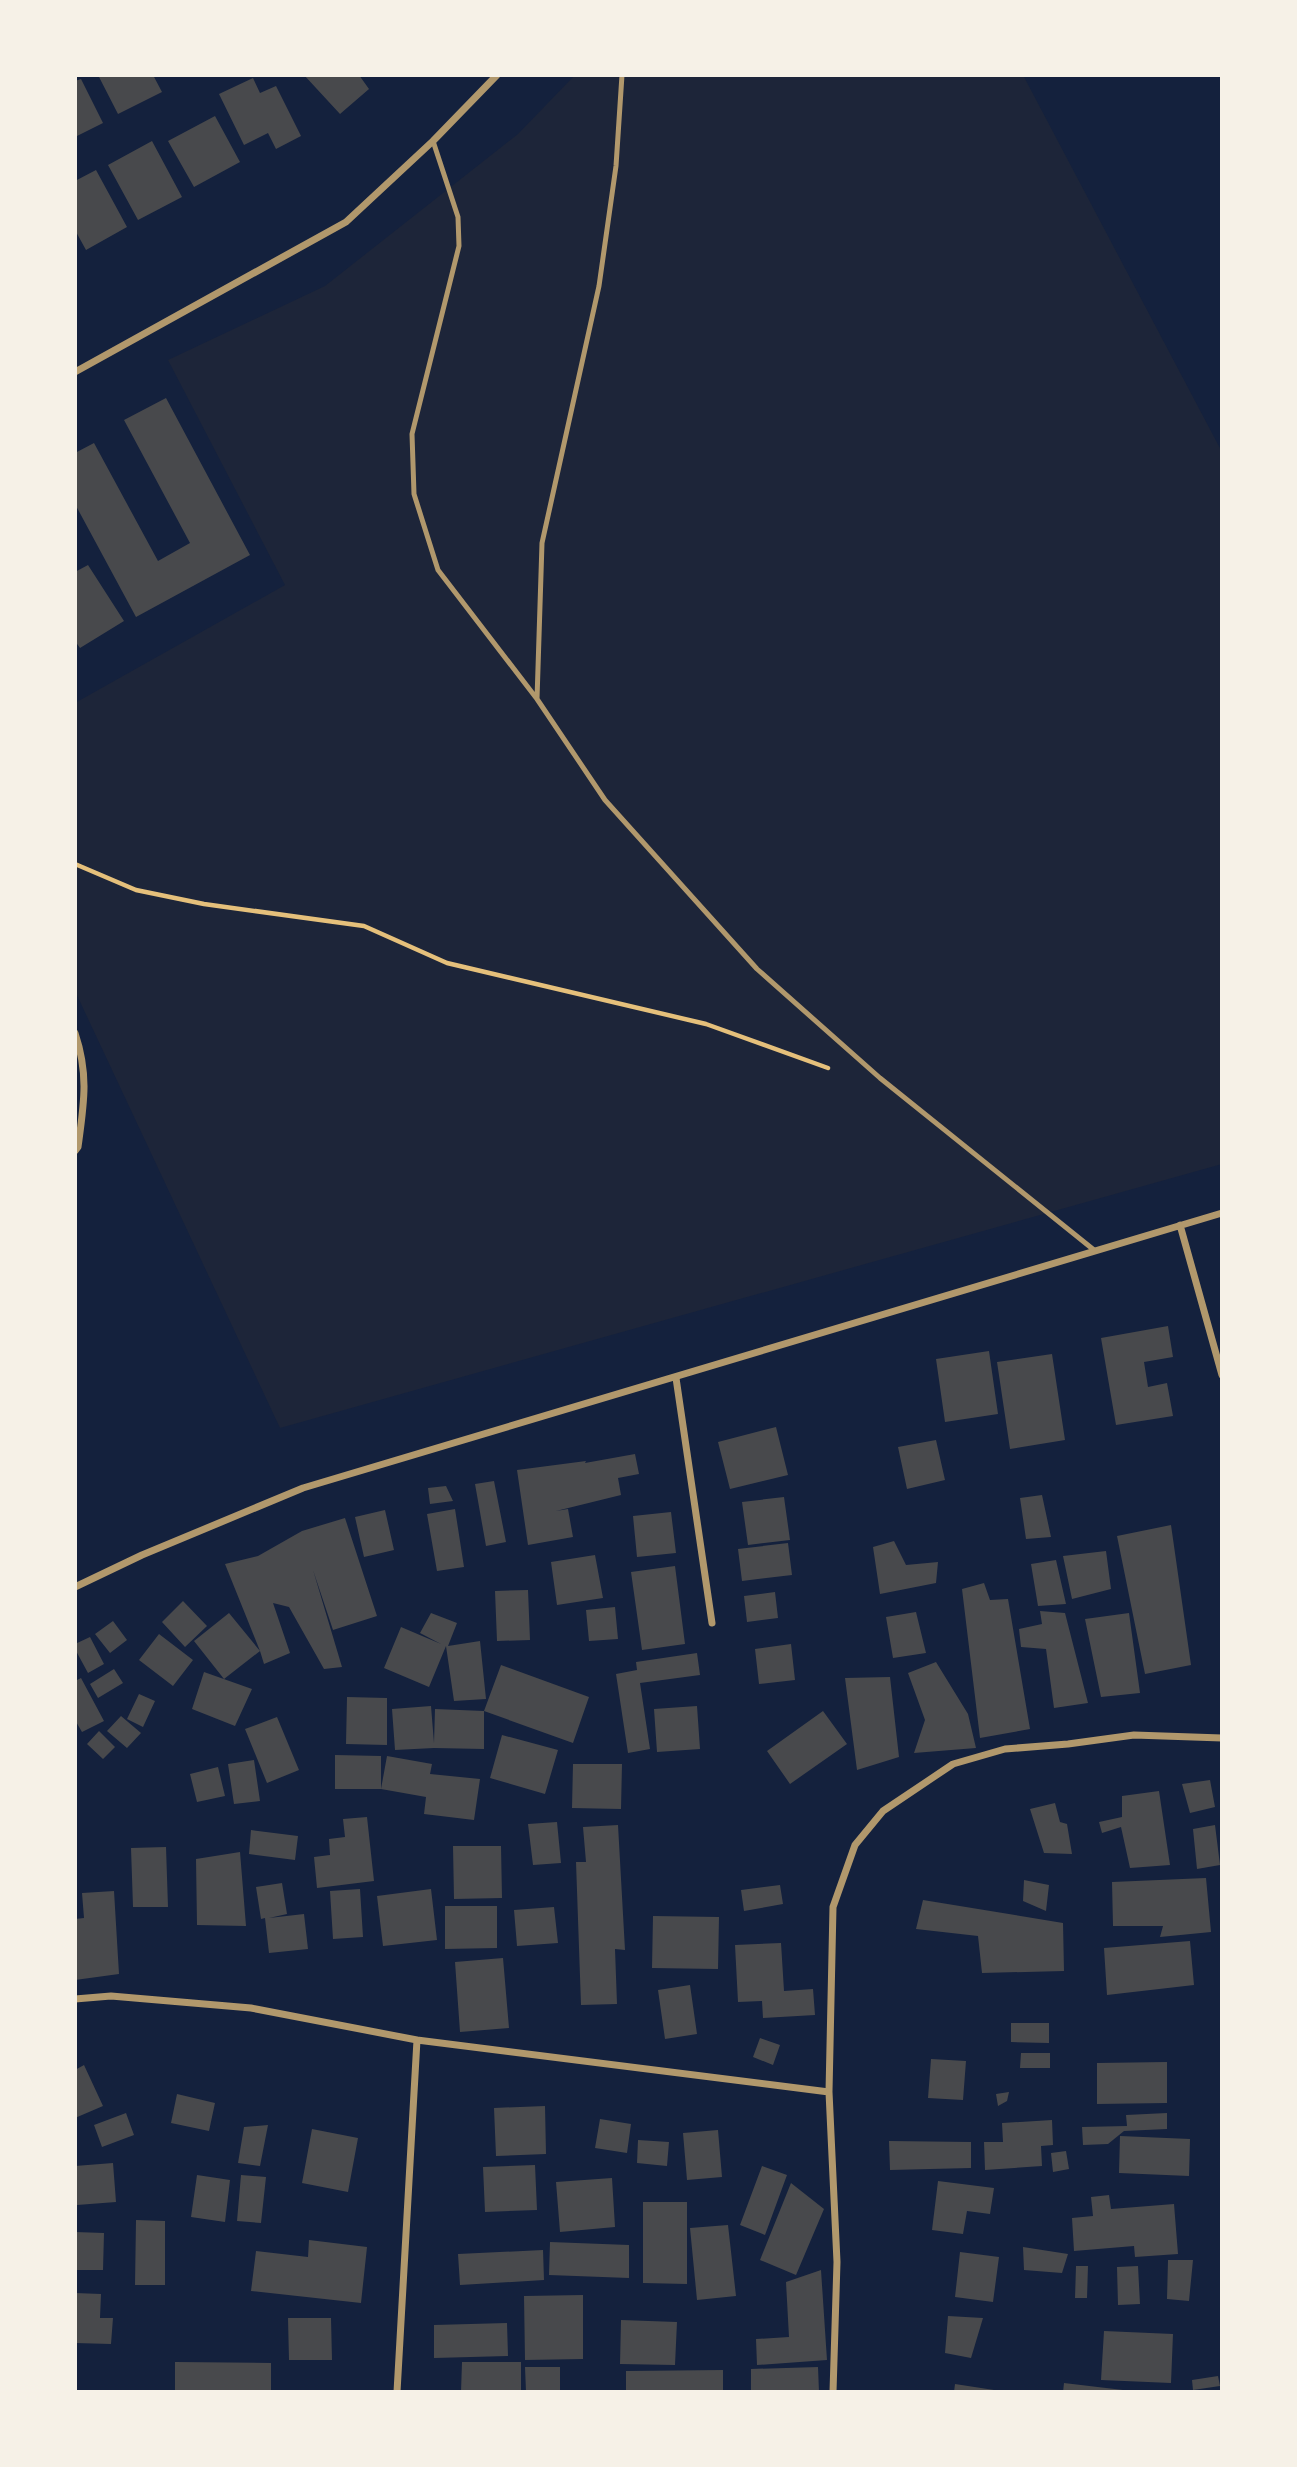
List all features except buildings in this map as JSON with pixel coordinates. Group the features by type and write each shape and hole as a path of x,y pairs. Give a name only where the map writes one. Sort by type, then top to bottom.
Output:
{"street":[{"path":"75,372 346,222 433,141 497,75"},
{"path":"75,1033 81,1051 86,1090 78,1147 75,1151"},
{"path":"75,1587 142,1555 303,1488 1222,1213"},
{"path":"1181,1225 1222,1375"},
{"path":"676,1378 712,1623"},
{"path":"833,2392 837,2262 829,2092 833,1907 855,1845 883,1811 953,1763 1005,1749 1134,1735 1222,1738"},
{"path":"75,1999 111,1996 251,2008 417,2040 829,2092"},
{"path":"397,2392 417,2040"}],"lane":[{"path":"537,699 542,543 599,286 616,166 622,75"},
{"path":"433,141 458,217 458,246 412,434 414,494 438,570 537,699 605,800 757,969 880,1078 1094,1250"}],"path":[{"path":"75,864 136,890 204,904 364,926 447,963 705,1024 840,1072 880,1078"}],"shaded area":[{"path":"575,75 1023,75 1222,452 1222,1164 280,1428 75,991 75,703 285,585 168,360 325,286 518,134"}]}
